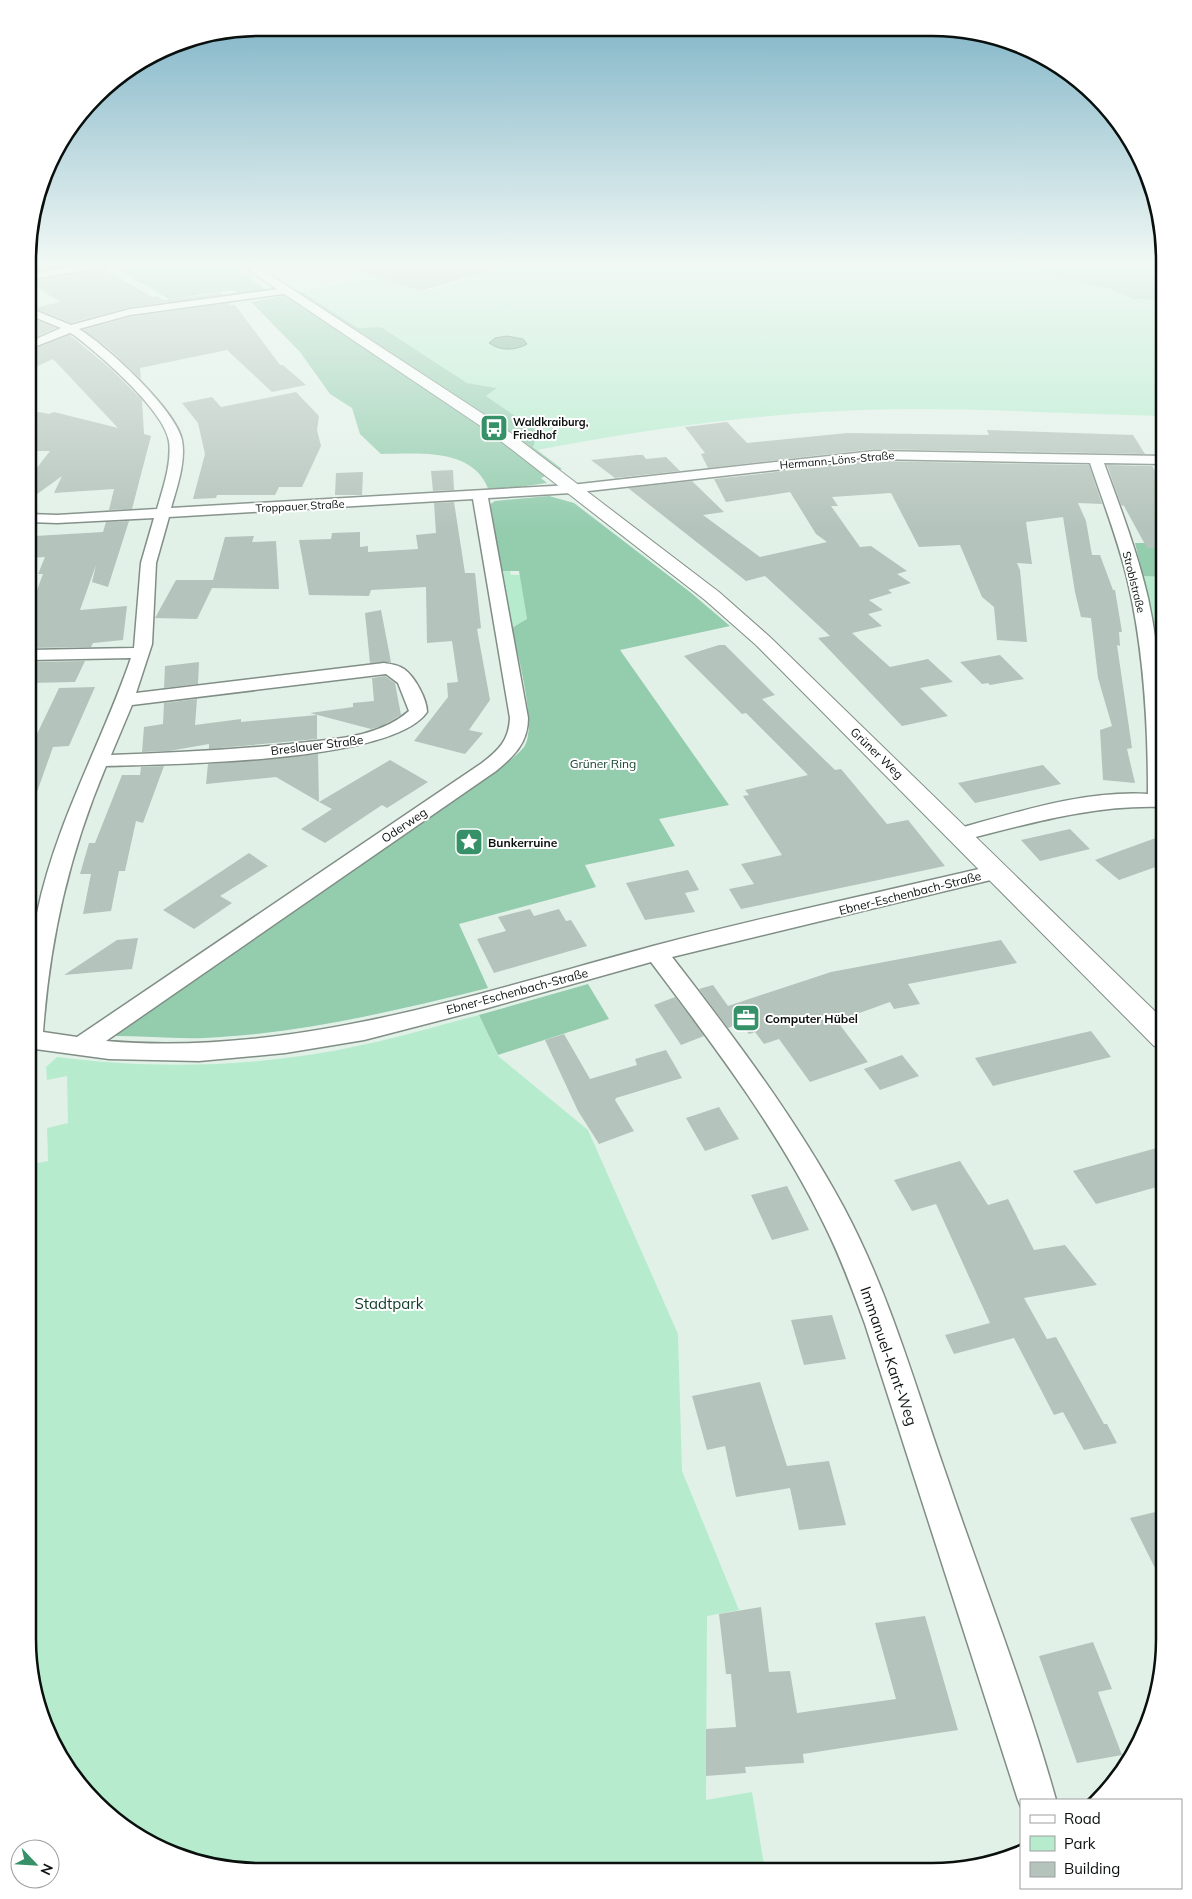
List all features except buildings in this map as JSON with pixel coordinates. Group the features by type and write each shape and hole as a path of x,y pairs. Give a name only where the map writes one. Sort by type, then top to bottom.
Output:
{"street":[{"path":"36,980 54,884 97,761 126,700 141,654 144,639 148,564 161,513 176,466 177,447 173,429 161,412 102,353"},
{"name":"Grüner Weg","path":"380,353 494,428 571,490 712,596 763,641 1156,1030"},
{"name":"Hermann-Löns-Straße","path":"571,490 866,456 1156,460"},
{"name":"Stroblstraße","path":"1095,458 1126,547 1140,598 1149,656 1156,730"},
{"name":"Troppauer Straße","path":"36,518 161,513 571,490"},
{"name":"Oderweg","path":"82,1046 489,767 514,744 519,733 519,718 480,496"},
{"path":"36,655 141,654"},
{"name":"Breslauer Straße","path":"97,761 222,756 353,742 382,734 408,721 418,712 418,707 401,674 393,669 384,668 126,700"},
{"path":"960,835 1048,813 1097,804 1156,800"},
{"name":"Ebner-Eschenbach-Straße","path":"36,1040 109,1050 199,1052 293,1043 364,1031 484,1001 656,953 996,872"},
{"name":"Immanuel-Kant-Weg","path":"656,953 778,1121 809,1169 837,1220 864,1282 987,1643 1037,1799"}],"green space":[{"path":"300,353 420,353 467,383 497,388 486,396 538,432 533,447 562,469 541,478 547,483 489,491 482,477 471,467 458,460 428,454 381,454 360,434 352,408 330,394"},
{"path":"420,353 1156,353 1156,416 950,409 821,412 749,418 678,427 537,450 533,446 537,432 486,396 497,388 467,383"},
{"name":"Grüner Ring","path":"549,496 574,503 690,592 730,626 620,650 729,805 659,819 675,846 585,865 596,887 459,924 488,988 382,1013 276,1032 204,1038 113,1036 497,770 524,747 528,737 528,707 512,628 527,619 519,571 502,571 489,505 495,501"},
{"path":"1135,543 1156,543 1156,577 1143,576"},
{"path":"502,571 510,571 511,575 520,575 527,620 512,628"},
{"path":"1143,576 1156,577 1156,625 1154,625"},
{"path":"588,984 609,1019 498,1055 479,1015"},
{"name":"Stadtpark","path":"479,1015 498,1056 588,1130 678,1334 682,1471 739,1610 707,1616 706,1800 752,1792 764,1863 260,1863 231,1861 202,1855 174,1846 148,1833 124,1816 102,1797 83,1775 66,1751 53,1725 44,1697 38,1668 36,1639 36,1163 48,1161 47,1128 68,1123 67,1076 47,1080 46,1067 57,1057 133,1064 172,1065 248,1062 324,1052 406,1035"}],"place":[{"name":"Waldkraiburg, Friedhof","path":"494,428"},
{"name":"Bunkerruine","path":"469,842"},
{"name":"Computer Hübel","path":"746,1018"}]}
